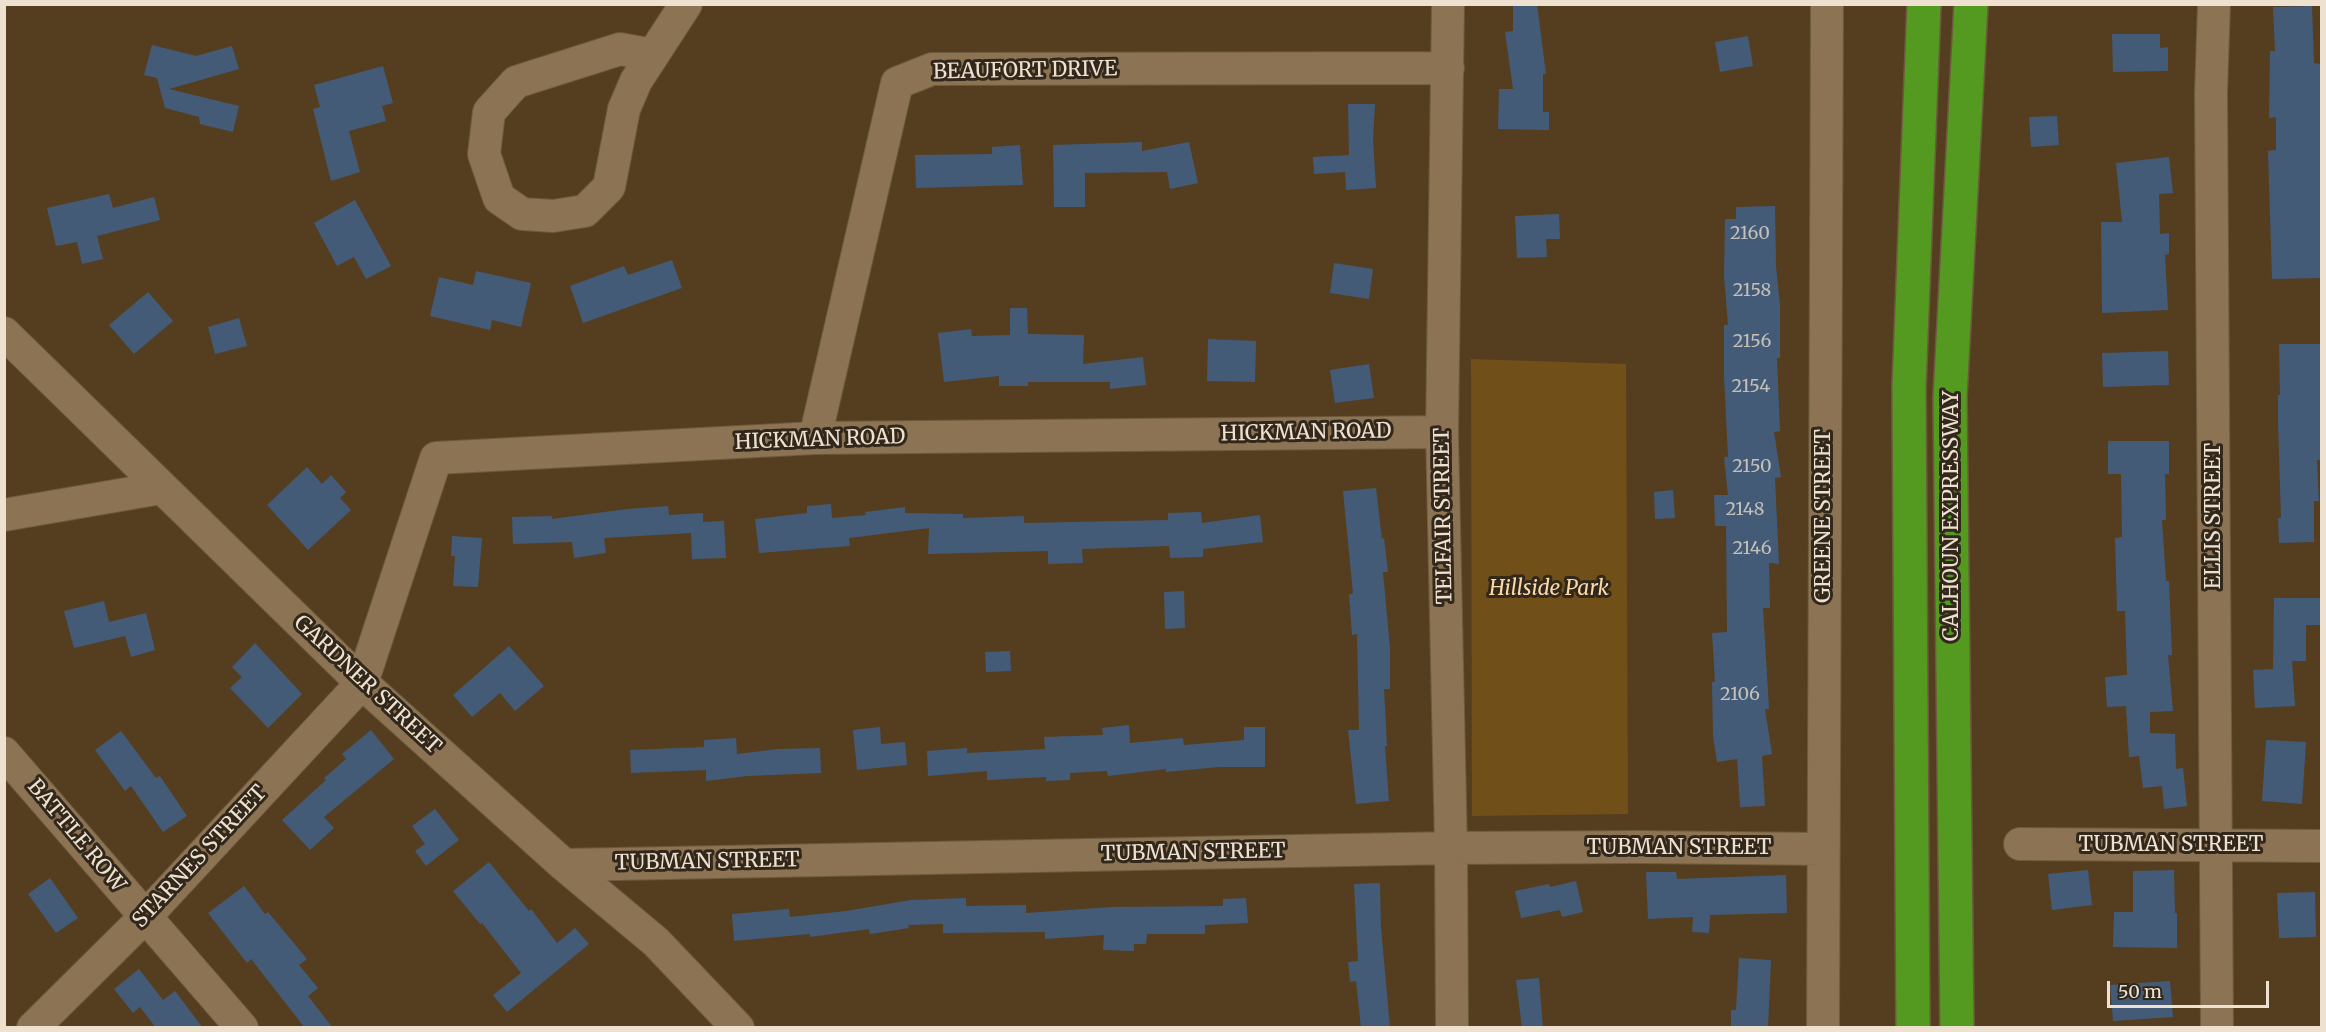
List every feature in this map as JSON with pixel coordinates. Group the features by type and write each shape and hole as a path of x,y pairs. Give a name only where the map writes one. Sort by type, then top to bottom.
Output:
{"highway":[{"name":"CALHOUN EXPRESSWAY","path":"1913,1028 1909,387 1924,4"},
{"name":"CALHOUN EXPRESSWAY","path":"1957,1028 1950,397 1971,4"}],"street":[{"path":"653,55 620,49 516,82 489,112 484,154 499,198 522,214 553,216 585,211 609,188 624,109 636,81 653,55 686,4"},
{"name":"TELFAIR STREET","path":"1448,4 1442,432 1451,848 1452,1028"},
{"name":"GREENE STREET","path":"1823,1028 1827,4"},
{"name":"ELLIS STREET","path":"2214,4 2211,93 2217,1028"},
{"name":"BEAUFORT DRIVE","path":"815,438 897,83 932,69 1448,68"},
{"name":"GARDNER STREET","path":"4,333 362,683 564,865 657,942 738,1028"},
{"name":"HICKMAN ROAD","path":"362,683 436,458 815,438 1442,432"},
{"path":"4,515 161,488"},
{"name":"STARNES STREET","path":"33,1028 145,917 362,683"},
{"name":"BATTLE ROW","path":"4,753 242,1028"},
{"name":"TUBMAN STREET","path":"2020,844 2322,846"},
{"name":"TUBMAN STREET","path":"564,865 1451,848 1822,849"}],"green space":[{"name":"Hillside Park","path":"1471,359 1626,364 1628,814 1472,816"}],"building":[{"path":"1513,4 1537,4 1546,74 1543,74 1543,112 1549,112 1549,130 1498,129 1499,89 1513,89 1505,32 1513,31"},
{"path":"2312,6 2314,63 2320,64 2322,278 2272,279 2268,151 2276,150 2276,117 2269,118 2270,51 2275,51 2273,7"},
{"path":"2112,34 2160,34 2160,48 2168,47 2168,71 2113,72"},
{"path":"1748,36 1753,66 1720,72 1715,42"},
{"path":"152,45 196,56 232,46 239,69 169,89 239,106 233,132 200,124 199,117 165,108 157,78 144,75"},
{"path":"383,66 393,103 382,106 386,121 349,131 360,172 331,181 313,109 320,107 314,85"},
{"path":"1348,104 1375,104 1373,139 1376,188 1346,190 1345,172 1314,174 1313,157 1349,155"},
{"path":"2057,116 2059,145 2031,147 2029,117"},
{"path":"1142,142 1142,151 1189,142 1198,183 1170,189 1167,172 1085,173 1085,207 1054,207 1053,145"},
{"path":"1020,145 1023,185 916,188 915,155 992,154 992,147"},
{"path":"2169,157 2173,193 2159,194 2160,234 2169,233 2169,254 2165,255 2168,310 2102,313 2101,222 2122,222 2116,163"},
{"path":"109,194 113,208 154,197 160,220 97,236 103,259 82,264 77,242 56,246 47,208"},
{"path":"355,200 391,266 366,279 354,257 337,266 314,223"},
{"path":"1775,206 1776,266 1780,305 1780,358 1777,358 1780,431 1774,432 1781,477 1775,478 1779,564 1769,563 1770,608 1763,608 1769,709 1765,709 1772,754 1762,756 1765,806 1740,807 1737,759 1717,762 1713,736 1712,682 1715,682 1712,633 1727,632 1726,526 1715,526 1714,495 1728,495 1724,457 1728,457 1724,376 1724,325 1728,325 1724,276 1725,219 1736,219 1736,207"},
{"path":"1559,214 1560,239 1546,239 1547,257 1517,258 1515,216"},
{"path":"672,260 682,288 583,323 570,286 624,266 628,275"},
{"path":"1334,263 1373,269 1369,299 1330,293"},
{"path":"476,271 531,283 521,327 492,320 490,330 430,316 439,277 473,285"},
{"path":"148,292 173,321 134,354 109,325"},
{"path":"1010,308 1027,308 1028,334 1084,335 1083,364 1143,357 1146,385 1110,389 1110,382 1028,382 1028,386 999,386 999,376 944,382 938,333 971,329 972,336 1010,335"},
{"path":"239,318 247,346 215,354 208,327"},
{"path":"1208,339 1256,341 1255,382 1207,381"},
{"path":"2279,344 2322,344 2322,460 2317,460 2319,501 2314,501 2314,542 2279,543 2278,518 2281,518 2278,421"},
{"path":"2168,351 2169,385 2103,387 2102,353"},
{"path":"1369,364 1374,398 1335,403 1330,370"},
{"path":"2108,441 2169,441 2169,474 2165,474 2166,520 2162,520 2166,581 2169,581 2172,655 2168,655 2173,711 2150,712 2150,733 2175,734 2176,769 2183,768 2187,806 2164,809 2162,786 2143,788 2139,756 2129,757 2126,706 2107,707 2105,677 2127,675 2125,611 2117,611 2115,538 2122,537 2121,474 2108,474"},
{"path":"307,467 322,484 331,475 346,492 340,498 351,510 308,550 267,505"},
{"path":"1376,488 1388,572 1383,572 1390,648 1390,689 1384,689 1389,801 1356,804 1348,730 1359,730 1357,634 1352,635 1349,594 1353,594 1343,491"},
{"path":"1673,490 1675,518 1655,519 1654,492"},
{"path":"831,504 832,518 866,515 865,512 905,507 905,513 963,514 963,518 1024,516 1024,523 1168,520 1168,513 1201,512 1202,523 1260,515 1263,542 1203,549 1203,557 1170,558 1169,546 1082,549 1083,563 1048,564 1048,551 928,554 929,528 849,538 850,546 759,553 755,519 807,513 807,506"},
{"path":"668,506 669,515 703,513 703,522 724,521 726,558 692,559 691,533 604,538 606,553 574,558 572,542 513,544 512,517 552,516 552,519"},
{"path":"452,536 482,538 478,587 453,586 455,556 451,556"},
{"path":"1184,591 1185,628 1165,629 1164,592"},
{"path":"2274,598 2322,598 2322,625 2306,625 2306,661 2292,661 2295,706 2255,708 2253,670 2273,669"},
{"path":"104,601 109,622 146,613 155,650 131,657 125,636 74,648 64,611"},
{"path":"255,643 302,694 268,728 230,688 242,677 232,667"},
{"path":"509,646 544,686 515,711 500,693 472,717 453,695"},
{"path":"1010,651 1011,671 986,672 985,652"},
{"path":"1129,725 1130,743 1183,738 1184,745 1244,740 1244,727 1265,727 1265,767 1219,767 1166,772 1166,769 1108,776 1107,771 1070,773 1070,780 1046,781 1046,777 987,780 987,771 928,776 927,751 967,748 967,753 1045,749 1044,737 1103,735 1102,728"},
{"path":"880,727 881,744 905,742 907,765 857,770 853,730"},
{"path":"371,730 394,759 324,817 334,828 310,850 282,820 346,759 342,754"},
{"path":"121,731 156,778 160,776 187,816 163,832 131,786 125,791 95,750"},
{"path":"736,738 737,754 778,749 820,748 821,773 747,776 706,781 706,770 631,773 630,750 704,747 704,740"},
{"path":"2266,740 2306,742 2302,804 2262,801"},
{"path":"435,809 459,840 426,866 415,851 425,844 412,826"},
{"path":"489,862 529,911 531,909 557,943 575,928 589,944 507,1012 493,995 521,973 482,923 480,924 453,891"},
{"path":"2088,870 2092,905 2052,910 2048,874"},
{"path":"2174,870 2177,948 2113,947 2114,912 2133,912 2133,871"},
{"path":"1646,872 1676,872 1677,879 1786,875 1787,913 1710,915 1709,933 1692,932 1693,917 1648,919"},
{"path":"50,878 78,918 56,933 28,894"},
{"path":"1576,881 1583,912 1562,917 1560,910 1521,918 1515,891"},
{"path":"1380,883 1381,927 1390,1028 1361,1028 1356,981 1350,982 1348,962 1358,961 1354,884"},
{"path":"244,886 265,914 268,912 307,959 299,965 318,988 308,996 333,1028 305,1028 251,959 247,963 208,913"},
{"path":"2315,892 2316,937 2279,938 2277,893"},
{"path":"966,898 966,906 1026,905 1026,913 1112,907 1223,906 1223,899 1246,898 1248,923 1205,925 1205,934 1147,934 1146,944 1134,944 1134,951 1103,950 1104,935 1045,939 1045,932 943,933 943,924 908,925 909,928 870,934 869,929 810,937 810,934 734,941 732,914 789,909 790,917 846,911 911,900"},
{"path":"1739,958 1771,960 1768,1028 1731,1028 1731,1010 1736,1010"},
{"path":"139,969 163,1000 175,991 203,1028 156,1028 140,1007 133,1013 114,989"},
{"path":"1539,978 1543,1028 1522,1028 1516,980"},
{"path":"2170,981 2173,1017 2113,1021 2110,985"}]}
